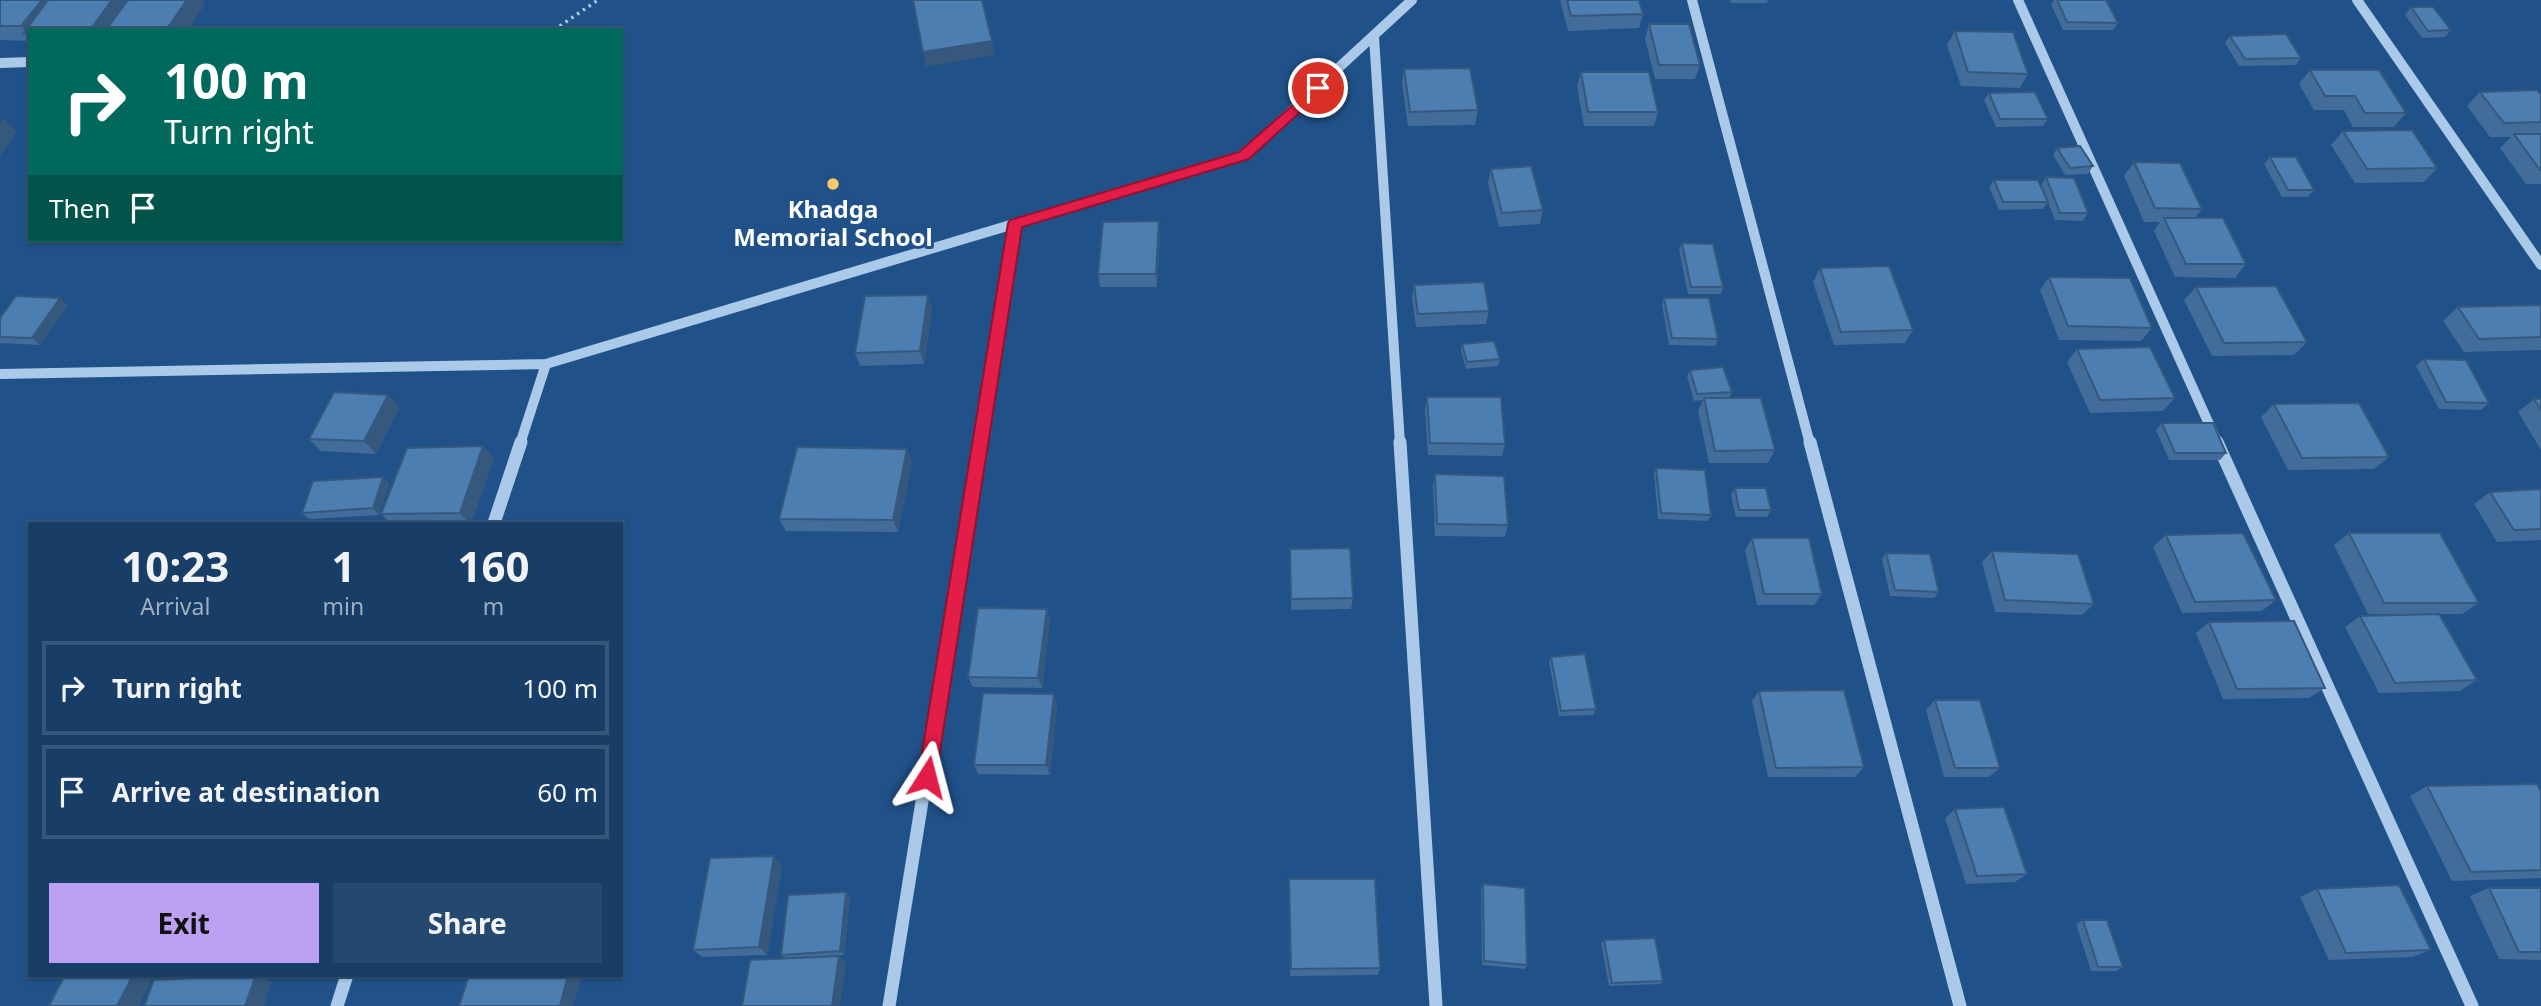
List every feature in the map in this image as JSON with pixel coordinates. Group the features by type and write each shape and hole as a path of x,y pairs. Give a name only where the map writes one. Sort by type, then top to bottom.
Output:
{"street":[{"path":"0,374 546,364 1244,155 1412,0"},
{"path":"1692,0 1959,1006"},
{"path":"2018,0 2472,1006"},
{"path":"2357,0 2541,265"},
{"path":"1374,37 1436,1006"},
{"path":"0,63 28,62"},
{"path":"889,1006 1015,223"},
{"path":"494,522 546,364"},
{"path":"337,1006 347,977"}],"path":[{"path":"557,28 598,0"}],"building":[{"path":"0,0 42,0 21,26 0,26"},
{"path":"48,0 112,0 91,28 28,28 28,33 24,33"},
{"path":"128,0 187,0 167,28 107,28"},
{"path":"913,0 982,0 992,41 923,52"},
{"path":"1567,0 1639,0 1643,14 1571,16"},
{"path":"2057,0 2106,0 2118,23 2067,22"},
{"path":"2411,7 2433,7 2451,30 2428,31"},
{"path":"1649,24 1689,24 1700,65 1659,65"},
{"path":"1955,31 2013,32 2028,74 1968,72"},
{"path":"2286,34 2301,58 2245,59 2230,36"},
{"path":"1470,68 1478,110 1410,112 1404,69"},
{"path":"2310,70 2379,70 2406,113 2365,113 2355,96 2325,96"},
{"path":"1581,72 1649,72 1658,112 1588,112"},
{"path":"2537,90 2541,95 2541,122 2504,123 2480,92"},
{"path":"2035,92 2048,119 2000,119 1989,93"},
{"path":"2412,130 2437,168 2367,169 2343,131"},
{"path":"2514,134 2541,134 2541,170 2540,170"},
{"path":"2080,146 2093,166 2070,168 2057,148"},
{"path":"2270,157 2296,157 2314,190 2288,190"},
{"path":"2134,162 2180,163 2202,209 2155,208"},
{"path":"1531,166 1543,210 1502,213 1491,169"},
{"path":"2046,177 2074,178 2088,213 2060,213"},
{"path":"1994,180 2038,180 2048,202 2003,202"},
{"path":"2164,218 2223,218 2246,264 2186,264"},
{"path":"1159,221 1156,274 1098,274 1103,222"},
{"path":"1682,243 1713,244 1723,287 1691,287"},
{"path":"1889,266 1913,330 1841,332 1820,268"},
{"path":"2049,277 2130,278 2152,328 2068,326"},
{"path":"1484,282 1489,311 1418,314 1414,285"},
{"path":"2276,286 2307,342 2224,343 2196,287"},
{"path":"928,295 920,351 855,353 865,296"},
{"path":"16,296 60,298 32,338 0,337 0,318"},
{"path":"1664,298 1709,298 1718,339 1672,338"},
{"path":"2541,305 2541,337 2479,339 2458,307"},
{"path":"1494,341 1500,359 1467,362 1462,344"},
{"path":"2150,347 2175,398 2100,400 2077,349"},
{"path":"2424,359 2466,360 2489,403 2446,402"},
{"path":"1723,367 1732,392 1697,394 1690,370"},
{"path":"334,392 388,395 364,441 309,439"},
{"path":"1427,397 1501,397 1505,444 1430,443"},
{"path":"1704,398 1761,398 1775,450 1715,451"},
{"path":"2534,399 2541,399 2541,410"},
{"path":"2359,403 2389,457 2302,458 2274,404"},
{"path":"2162,423 2213,423 2226,453 2175,453"},
{"path":"483,446 460,513 381,514 407,448"},
{"path":"797,447 907,449 893,520 779,519"},
{"path":"1656,468 1705,470 1711,515 1661,513"},
{"path":"1435,474 1504,476 1508,525 1437,524"},
{"path":"383,477 373,508 302,513 313,481"},
{"path":"1735,488 1766,488 1771,510 1739,510"},
{"path":"2541,489 2541,529 2514,530 2490,492"},
{"path":"2243,533 2276,600 2195,602 2166,535"},
{"path":"2349,533 2440,533 2479,603 2384,603"},
{"path":"1752,538 1809,538 1822,594 1764,594"},
{"path":"1350,548 1353,598 1291,599 1290,549"},
{"path":"1992,551 2078,554 2094,604 2005,600"},
{"path":"1886,553 1930,554 1939,592 1895,590"},
{"path":"978,608 1047,609 1038,678 968,677"},
{"path":"2439,614 2477,680 2395,683 2360,616"},
{"path":"2294,621 2325,688 2237,689 2209,622"},
{"path":"1585,654 1596,709 1561,711 1551,657"},
{"path":"1844,690 1864,767 1776,768 1759,691"},
{"path":"983,693 1054,694 1046,765 974,765"},
{"path":"1935,700 1980,700 2000,768 1955,768"},
{"path":"2537,784 2541,792 2541,870 2471,872 2427,786"},
{"path":"2004,807 2027,874 1977,876 1955,809"},
{"path":"774,856 759,947 693,950 710,858"},
{"path":"1289,879 1375,879 1380,968 1291,969"},
{"path":"1483,884 1525,888 1527,965 1484,961"},
{"path":"2399,885 2431,950 2346,953 2317,889"},
{"path":"2489,888 2541,888 2541,952 2519,952"},
{"path":"846,892 840,951 781,955 788,895"},
{"path":"2083,920 2107,920 2123,967 2098,967"},
{"path":"1655,938 1663,981 1612,983 1604,940"},
{"path":"839,956 832,1006 742,1006 750,960"},
{"path":"64,977 132,977 117,1006 49,1006"},
{"path":"255,977 245,1006 144,1006 154,980"},
{"path":"468,977 567,977 560,1006 459,1006"}],"place":[{"name":"Khadga Memorial School","path":"833,184"}],"route":[{"path":"927,777 1015,223 1244,155 1318,88"}]}
